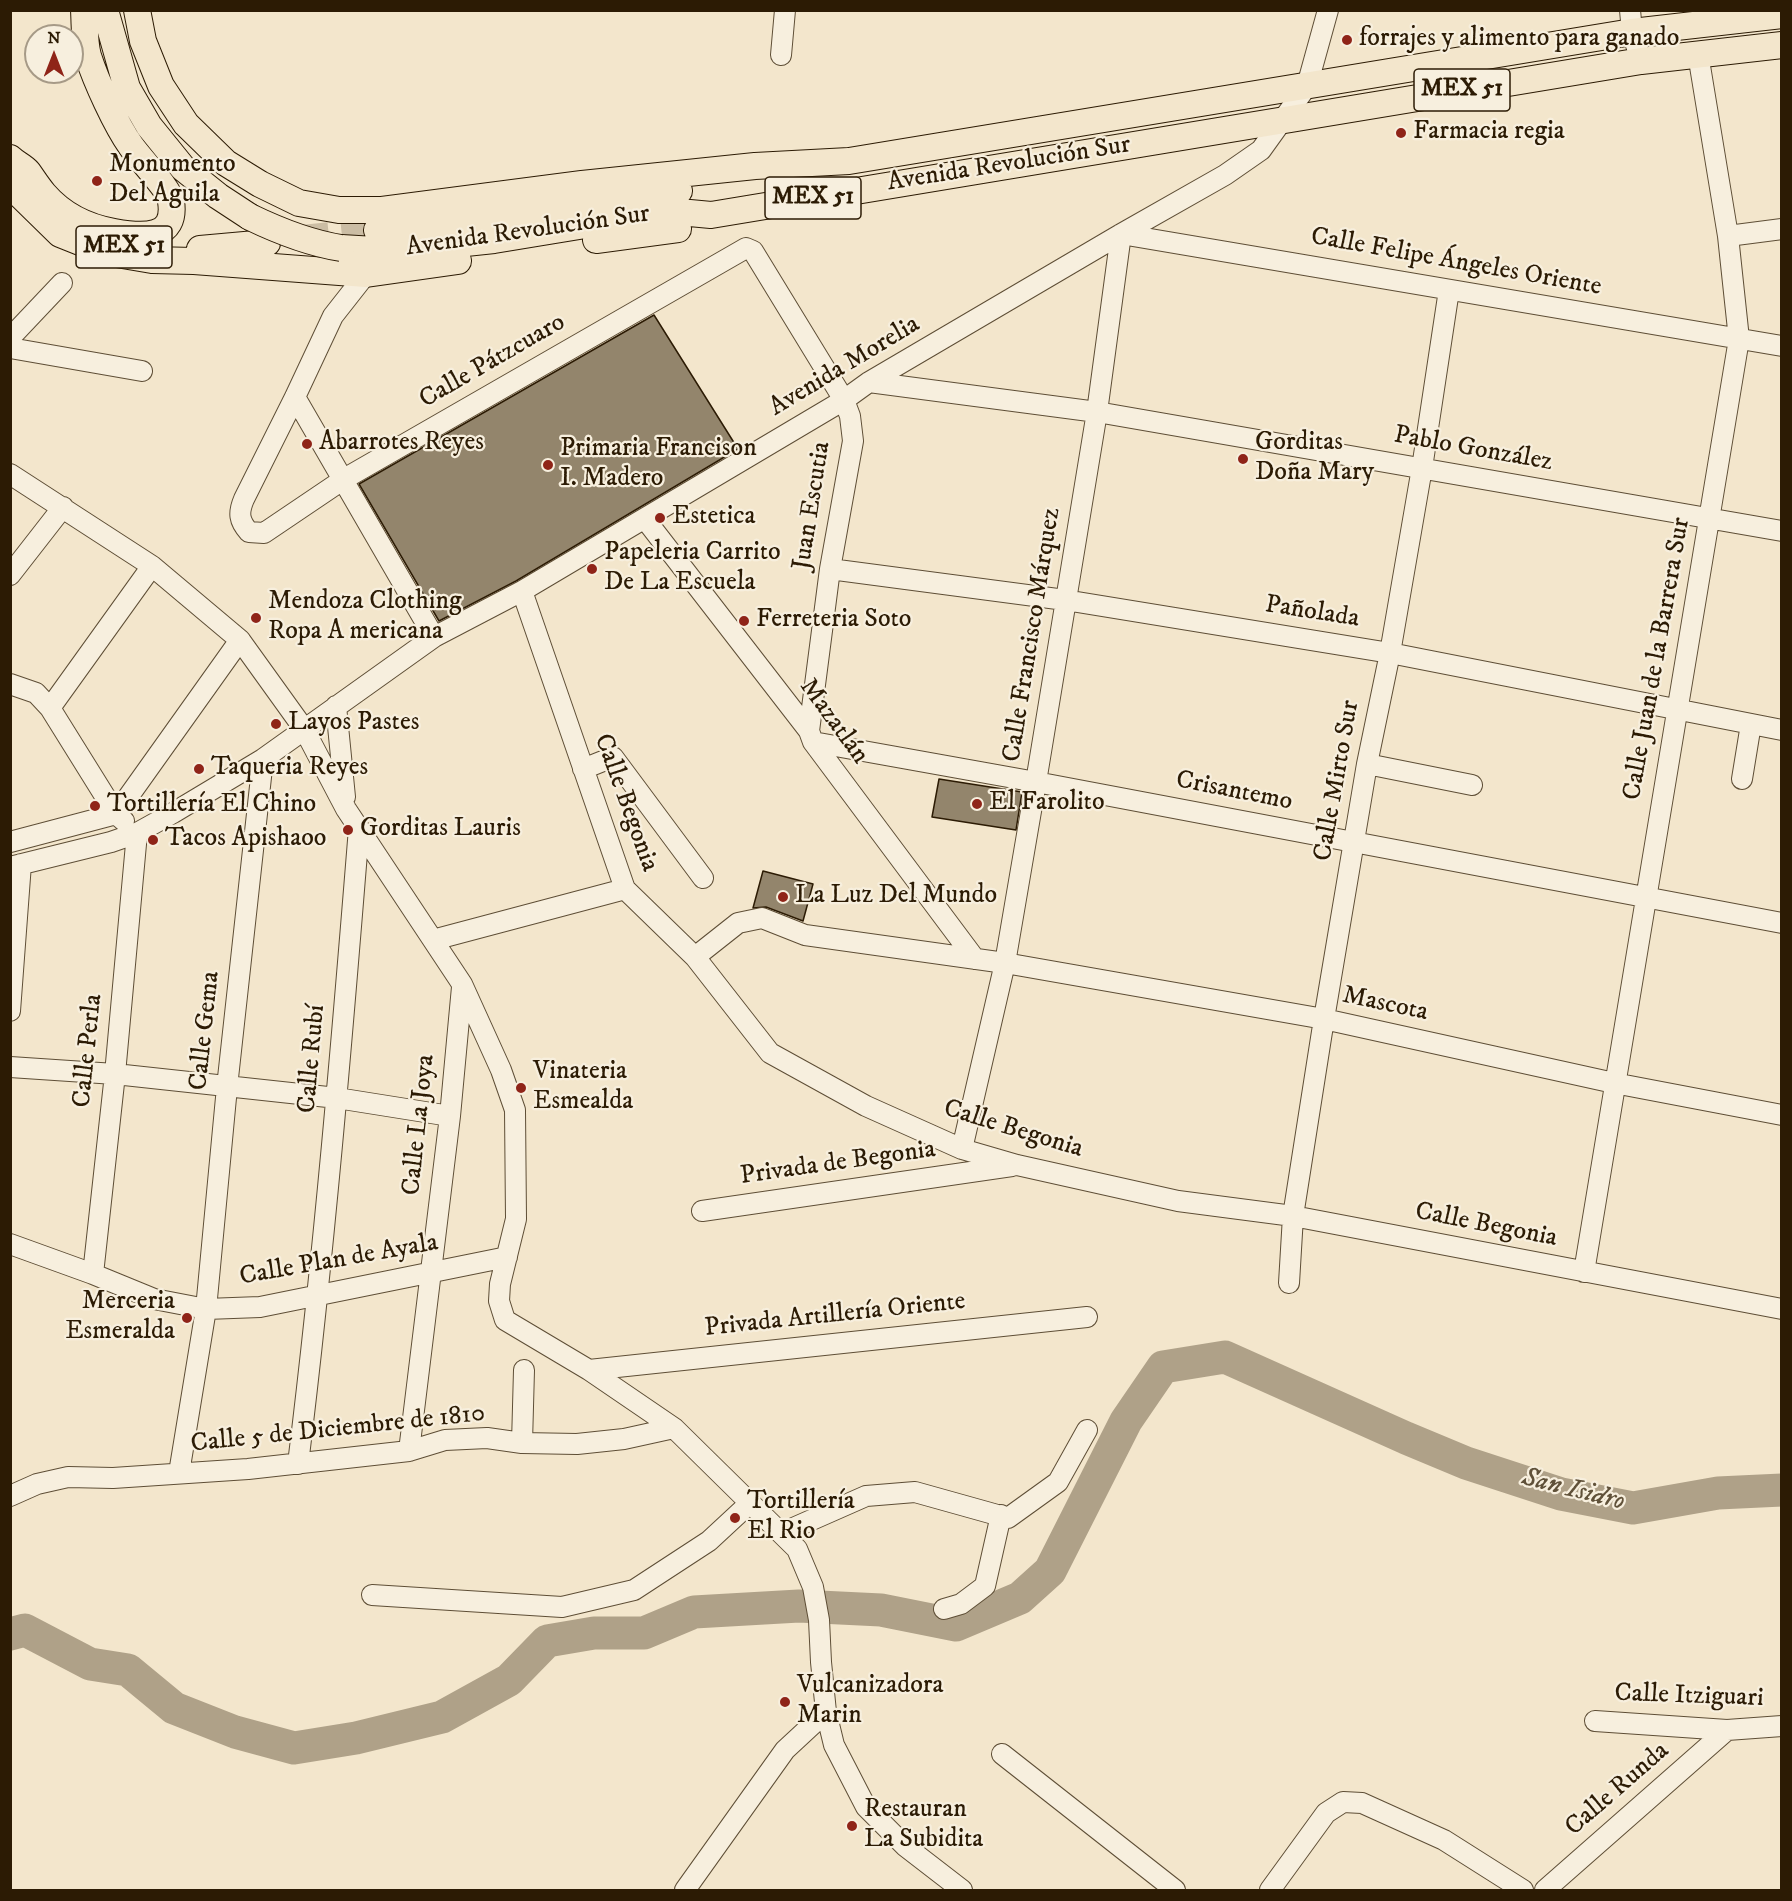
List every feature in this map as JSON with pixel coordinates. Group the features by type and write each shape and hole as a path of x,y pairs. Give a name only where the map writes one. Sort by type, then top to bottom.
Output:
{"main road":[{"path":"12,169 26,170 44,195 63,213 78,222 99,229 143,235 159,233 169,225 172,212 171,197 130,145 99,84 87,54 84,10"},
{"name":"Avenida Revolución Sur","path":"105,10 127,88 149,126 183,168 250,218 284,234 326,246 375,250 409,249 494,240 679,212 711,215 1641,61 1782,45"},
{"name":"Avenida Revolución Sur","path":"137,10 143,41 161,86 186,124 226,163 260,184 299,203 339,210 382,210 582,184 755,166 849,161 1307,86 1631,21 1782,15"},
{"name":"MEX 51","path":"377,230 804,174 837,168 849,161"},
{"name":"MEX 51","path":"12,169 60,234 105,252 152,260 366,274"},
{"name":"MEX 51","path":"12,169 29,192 63,223 96,239 133,249 198,249 267,243"},
{"path":"366,274 690,227 711,215"}],"street":[{"path":"782,55 785,10"},
{"path":"1307,86 1328,10"},
{"path":"1631,21 1641,61"},
{"name":"Calle Juan de la Barrera Sur","path":"1584,1272 1739,339 1728,236 1698,54"},
{"name":"Avenida Morelia","path":"16,866 111,842 137,833 263,759 434,637 522,591 844,400 869,382 1225,175 1261,150 1307,86"},
{"path":"1728,236 1782,229"},
{"name":"Calle Felipe Ángeles Oriente","path":"1121,234 1782,346"},
{"name":"Calle Francisco Márquez","path":"963,1149 1005,963 1096,412 1121,234"},
{"name":"Juan Escutia","path":"746,248 753,252 844,400 850,416 853,441 830,569 811,736"},
{"name":"Calle Pátzcuaro","path":"295,397 240,509 240,522 249,532 264,532 344,479 746,248"},
{"path":"366,274 333,316 295,397 434,637"},
{"path":"10,338 62,283"},
{"name":"Calle Mirto Sur","path":"1289,1283 1293,1216 1324,1019 1355,842 1366,764 1390,653 1422,468 1449,290"},
{"path":"10,348 142,371"},
{"name":"Pablo González","path":"869,382 1096,412 1782,531"},
{"path":"10,474 152,566 240,640 304,729 346,809 462,984 501,1070 514,1110 516,1219 500,1284 499,1301 505,1320 589,1370 674,1428 797,1549 813,1587 819,1620 820,1662 826,1712 834,1745 866,1807 905,1846 962,1890"},
{"path":"10,575 63,507"},
{"name":"Mazatlán","path":"645,519 811,736 975,959"},
{"path":"50,708 152,566"},
{"name":"Pañolada","path":"830,569 1065,600 1390,653 1782,730"},
{"name":"Calle Begonia","path":"522,591 625,889 695,957 770,1053 866,1106 963,1149 1017,1165 1178,1201 1293,1216 1782,1309"},
{"path":"10,842 116,814 240,640"},
{"path":"14,687 36,693 50,708 116,814 137,833"},
{"path":"336,706 346,809"},
{"path":"1742,779 1751,724"},
{"name":"Crisantemo","path":"811,736 1036,782 1782,923"},
{"path":"583,769 613,757 703,878"},
{"name":"Calle Gema","path":"179,1473 206,1309 227,1087 263,759"},
{"path":"1366,764 1472,785"},
{"name":"Calle Rubí","path":"298,1464 319,1294 359,828"},
{"name":"Calle Perla","path":"93,1274 115,1074 137,833"},
{"path":"10,1011 16,866"},
{"path":"433,940 625,889"},
{"name":"Mascota","path":"695,957 738,924 762,918 805,935 1005,963 1324,1019 1614,1083 1782,1115"},
{"name":"Calle La Joya","path":"409,1451 450,1116 462,984"},
{"path":"10,1066 115,1074 337,1098 450,1116"},
{"name":"Privada de Begonia","path":"702,1211 1017,1165"},
{"name":"Calle Plan de Ayala","path":"10,1244 154,1299 206,1309 260,1307 507,1257"},
{"name":"Privada Artillería Oriente","path":"589,1370 1087,1317"},
{"path":"522,1443 524,1370"},
{"name":"Calle 5 de Diciembre de 1810","path":"10,1496 37,1484 68,1477 113,1478 298,1464 409,1451 445,1440 487,1438 522,1443 577,1444 624,1439 674,1428"},
{"path":"782,1533 866,1496 915,1492 1008,1518 1058,1482 1087,1430"},
{"path":"372,1595 562,1607 593,1600 633,1590 709,1541 750,1503"},
{"path":"944,1609 961,1604 985,1586 1001,1515"},
{"path":"684,1890 785,1750 826,1712"},
{"name":"Calle Itziguari","path":"1595,1721 1727,1730 1782,1725"},
{"name":"Calle Runda","path":"1545,1890 1727,1730"},
{"path":"1002,1754 1175,1890"},
{"path":"1270,1890 1326,1813 1343,1802 1362,1803 1444,1840 1523,1890"}],"building":[{"name":"Primaria Francison I. Madero","path":"654,315 738,449 516,581 439,621 359,484"},
{"name":"El Farolito","path":"939,779 1022,792 1016,830 932,817"},
{"name":"La Luz Del Mundo","path":"763,871 813,884 803,921 766,907 753,908"}],"waterway":[{"name":"San Isidro","path":"10,1634 25,1630 90,1664 128,1670 174,1708 235,1732 294,1748 356,1738 442,1717 509,1680 547,1641 594,1633 644,1633 694,1612 799,1606 881,1610 956,1625 1020,1598 1050,1571 1126,1421 1163,1367 1225,1357 1466,1463 1561,1494 1633,1508 1718,1493 1782,1490"}],"tunnel":[{"path":"303,238 377,230"}],"place":[{"name":"forrajes y alimento para ganado","path":"1347,40"},
{"name":"Farmacia regia","path":"1401,133"},
{"name":"Monumento Del Aguila","path":"97,181"},
{"name":"Abarrotes Reyes","path":"307,444"},
{"name":"Gorditas Doña Mary","path":"1243,459"},
{"name":"Primaria Francison I. Madero","path":"548,465"},
{"name":"Estetica","path":"660,518"},
{"name":"Papeleria Carrito De La Escuela","path":"592,569"},
{"name":"Mendoza Clothing Ropa A mericana","path":"256,618"},
{"name":"Ferreteria Soto","path":"744,621"},
{"name":"Layos Pastes","path":"276,724"},
{"name":"Taqueria Reyes","path":"199,769"},
{"name":"El Farolito","path":"977,804"},
{"name":"Tortillería El Chino","path":"95,806"},
{"name":"Gorditas Lauris","path":"348,830"},
{"name":"Tacos Apishaoo","path":"153,840"},
{"name":"La Luz Del Mundo","path":"783,897"},
{"name":"Vinateria Esmealda","path":"521,1088"},
{"name":"Merceria Esmeralda","path":"187,1318"},
{"name":"Tortillería El Rio","path":"735,1518"},
{"name":"Vulcanizadora Marin","path":"785,1702"},
{"name":"Restauran La Subidita","path":"852,1826"}]}
